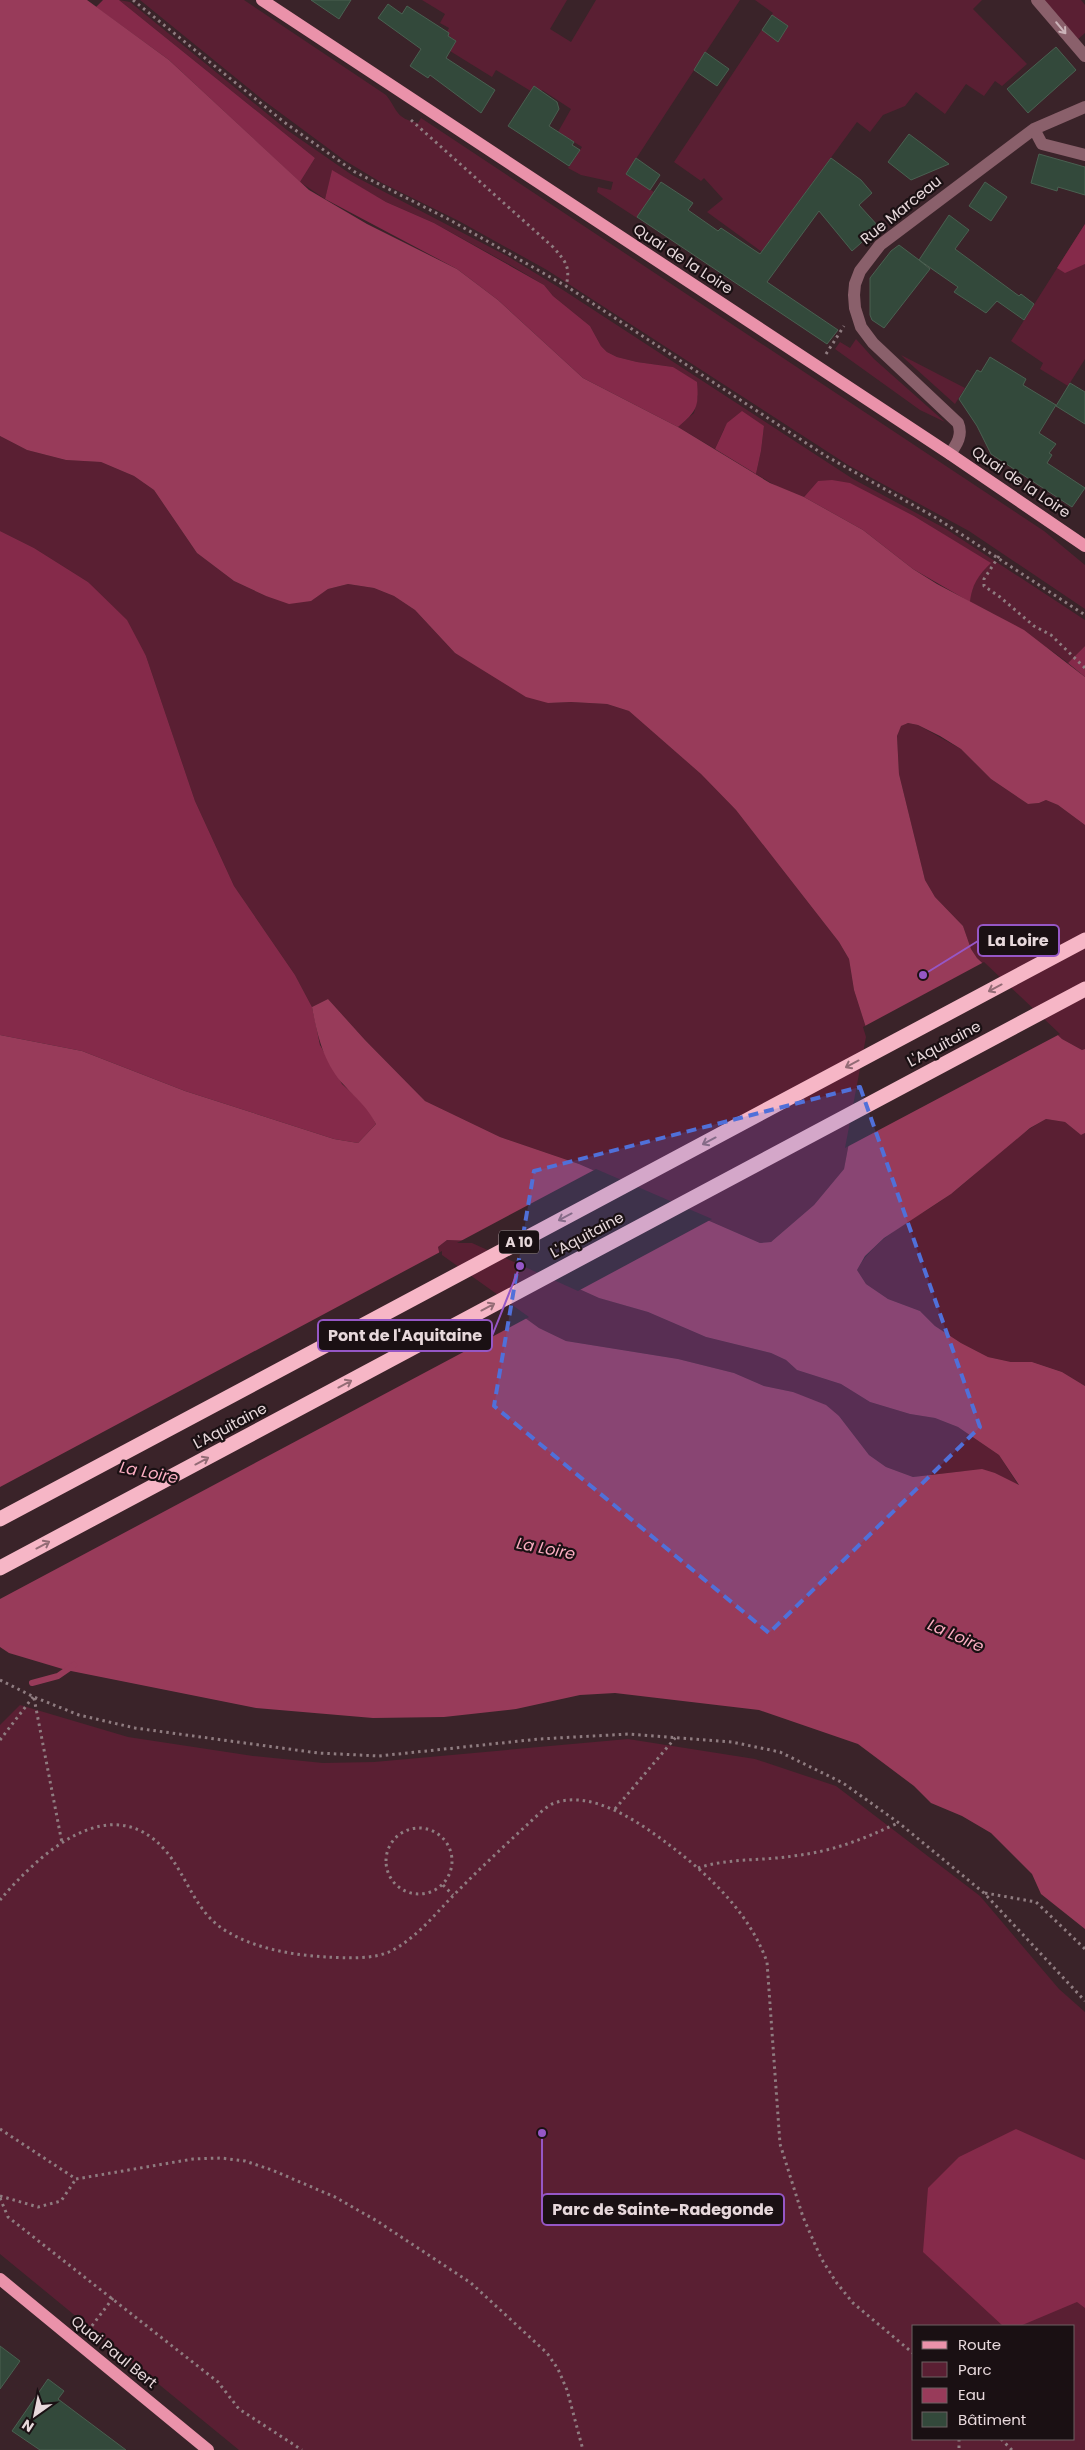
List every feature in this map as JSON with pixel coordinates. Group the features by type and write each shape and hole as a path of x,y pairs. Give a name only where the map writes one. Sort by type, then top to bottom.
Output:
{"highway":[{"name":"L'Aquitaine","path":"0,1519 1085,940"},
{"name":"L'Aquitaine","path":"0,1568 1085,989"}],"main road":[{"name":"Quai de la Loire","path":"262,0 950,454 1085,546"},
{"name":"Quai Paul Bert","path":"0,2279 208,2450"}],"street":[{"path":"1037,0 1085,56"},
{"name":"Rue Marceau","path":"857,319 855,284 860,271 873,251 1034,128 1085,107"},
{"path":"1034,128 1042,144 1085,156"},
{"path":"857,319 867,336 958,423 961,430 960,436 950,454"}],"path":[{"path":"133,0 284,122 354,172 458,224 566,286 826,456 938,519 999,556 1085,615"},
{"path":"409,97 404,108 408,117 553,247 566,262 569,273 566,286"},
{"path":"818,368 840,332 850,321 857,319"},
{"path":"999,556 984,579 983,583 986,590 1000,597 1034,626 1051,635 1085,668"},
{"path":"0,1680 34,1697 79,1715 135,1728 318,1753 379,1756 414,1754 600,1735 676,1737 732,1742 780,1752 843,1783 898,1823 984,1893 1085,2001"},
{"path":"0,1740 34,1697"},
{"path":"34,1697 62,1843"},
{"path":"615,1809 676,1737"},
{"path":"0,1900 16,1881 62,1843 93,1827 112,1823 132,1826 151,1837 166,1851 198,1902 222,1929 264,1948 291,1953 354,1958 393,1950 421,1929 453,1896 551,1804 578,1802 615,1809 661,1839 698,1868 746,1920 760,1943 768,1962 780,2144 798,2202 821,2258 853,2303 912,2352"},
{"path":"698,1868 724,1863 794,1856 847,1846 898,1823"},
{"path":"424,1829 439,1835 447,1843 451,1853 452,1864 449,1875 443,1884 434,1891 424,1894 403,1890 395,1884 389,1875 386,1854 390,1844 397,1836 407,1830 424,1829"},
{"path":"443,1884 453,1896"},
{"path":"984,1893 1036,1902 1085,1949"},
{"path":"0,2130 76,2179 193,2159 221,2158 245,2161 272,2170 334,2197 386,2226 471,2283 547,2353 558,2369 567,2390 583,2450"},
{"path":"0,2197 38,2207 61,2201 76,2179"},
{"path":"0,2197 8,2217 218,2382 239,2409 302,2450"},
{"path":"86,2333 112,2298"},
{"path":"1002,2440 1012,2450"}],"highlighted area":[{"path":"860,1087 980,1427 769,1633 494,1406 534,1171"}],"green space":[{"path":"119,0 130,2 287,130 352,175 507,256 563,290 853,479 946,529 1085,620 1085,646 1068,663 996,615 970,602 976,581 990,563 914,516 882,500 818,481 804,497 776,486 756,474 764,426 724,429 715,449 678,427 694,413 698,396 673,367 637,362 617,357 607,352 601,346 590,326 553,296 544,285 512,266 434,223 386,202 332,171 325,199 300,182 315,158"},
{"path":"140,0 244,0 386,95 398,113 405,119 418,123 421,118 1044,531 1085,565 1085,609 969,531 848,465 547,270 459,221 382,183 344,160 263,100"},
{"path":"422,0 567,0 550,29 571,42 596,0 740,0 626,174 654,192 637,218 597,192 598,187 611,190 613,182 581,175 568,168 582,147 558,132 571,109 542,90 539,96 496,70 492,77 450,51 456,41 448,36 449,28 440,23 445,14"},
{"path":"755,0 982,0 973,9 1027,64 1002,86 995,81 984,96 966,84 945,114 916,92 905,106 883,115 870,132 857,122 762,252 707,212 723,199 704,178 701,181 674,162 773,13"},
{"path":"1043,0 1081,0 1085,5 1085,33 1077,40"},
{"path":"1085,224 1085,359 1068,386 1040,369 1043,363 1011,341"},
{"path":"856,339 874,359 945,422 920,410 835,349 840,342 850,348"},
{"path":"901,355 965,388 955,404 905,359"},
{"path":"0,436 27,450 66,460 101,462 134,476 154,490 197,553 234,581 266,596 310,601 328,589 348,584 374,588 394,596 415,610 455,653 548,703 607,704 629,711 701,774 736,810 839,942 849,959 854,990 869,1037 844,1169 814,1205 771,1242 760,1243 579,1164 500,1137 425,1101 328,999 312,1007 295,975 234,886 195,801 146,656 88,582 34,548 0,531"},
{"path":"908,723 918,725 961,749 991,779 1028,804 1046,800 1058,805 1085,825 1085,1049 1082,1050 1062,1039 977,958 971,949 963,926 935,897 925,880 899,774 897,736 900,726"},
{"path":"1046,1119 1065,1122 1081,1135 1085,1133 1085,1386 1062,1372 1032,1362 1011,1362 988,1357 961,1343 935,1326 920,1311 888,1299 866,1284 857,1270 876,1246 888,1236 952,1193 1009,1144"},
{"path":"447,1240 473,1241 599,1298 648,1312 706,1337 771,1353 786,1360 797,1370 841,1384 870,1402 910,1414 935,1418 958,1427 999,1455 1019,1486 995,1473 965,1471 913,1477 886,1467 869,1455 839,1416 793,1392 764,1386 734,1373 678,1359 566,1341 539,1328 440,1256 438,1247"},
{"path":"20,1705 128,1737 253,1756 323,1763 374,1762 628,1739 755,1759 836,1786 980,1896 1059,1989 1085,2012 1085,2450 239,2450 0,2254 0,1725"}],"shaded area":[{"path":"103,0 119,0 315,158 300,182 169,60 96,7"},
{"path":"332,170 386,202 434,223 544,285 553,296 590,326 601,346 607,352 617,357 637,362 673,367 697,382 698,397 693,412 678,427 583,378 498,300 457,269 325,199"},
{"path":"1085,224 1085,264 1065,273 1057,268"},
{"path":"742,411 764,426 756,474 715,449 727,423"},
{"path":"832,480 850,483 914,516 991,563 976,581 970,602 913,569 863,530 804,497 818,481"},
{"path":"0,531 34,548 88,582 127,620 146,656 195,801 234,886 295,975 312,1007 320,1045 342,1084 367,1107 376,1124 358,1143 334,1139 185,1091 82,1051 0,1035"},
{"path":"1085,646 1085,677 1068,663"},
{"path":"1016,2129 1085,2160 1085,2308 1077,2302 1022,2325 1002,2325 923,2252 928,2188 959,2157"}],"water":[{"name":"La Loire","path":"0,0 87,0 169,60 309,190 367,224 457,269 498,300 583,378 678,427 770,483 804,497 863,530 913,569 937,584 1024,630 1085,677 1085,825 1058,805 1046,800 1028,804 991,779 961,749 918,725 908,723 901,726 897,736 899,774 925,880 935,897 963,926 971,949 977,958 1062,1039 1082,1050 1085,1049 1085,1133 1081,1135 1065,1122 1046,1119 1030,1128 951,1194 884,1238 865,1256 857,1270 866,1284 888,1299 920,1311 935,1326 961,1343 988,1357 1011,1362 1032,1362 1062,1372 1085,1386 1085,1929 1041,1894 1032,1874 991,1833 962,1816 931,1803 914,1786 858,1744 759,1710 615,1693 580,1695 516,1709 444,1717 373,1718 256,1708 66,1670 9,1653 0,1647 0,1035 82,1051 185,1091 334,1139 358,1143 376,1124 365,1107 337,1077 322,1049 312,1007 328,999 425,1101 500,1137 579,1164 760,1243 771,1242 814,1205 844,1169 869,1037 854,990 849,959 839,942 736,810 701,774 629,711 607,704 548,703 526,697 455,653 415,610 394,596 374,588 348,584 328,589 311,601 289,604 266,596 234,581 197,553 154,490 134,476 101,462 66,460 27,450 0,436","holes":["447,1240 473,1241 599,1298 648,1312 706,1337 771,1353 786,1360 797,1370 841,1384 870,1402 910,1414 935,1418 958,1427 999,1455 1019,1485 982,1469 913,1477 886,1467 869,1455 839,1416 826,1405 793,1392 764,1386 734,1373 678,1359 566,1341 539,1328 440,1256 438,1247"]}],"pier":[{"path":"984,962 1060,1034 845,1148 866,1037 863,1027"},
{"path":"596,1169 712,1219 578,1291 472,1243 457,1243"},
{"path":"442,1251 442,1255 529,1317 0,1599 0,1487"}],"building":[{"path":"311,0 351,0 339,19"},
{"path":"388,4 402,14 407,6 449,33 448,36 456,41 446,58 495,90 481,113 430,75 428,78 410,66 421,49 378,18"},
{"path":"772,15 788,26 778,42 762,30"},
{"path":"1056,47 1076,70 1028,113 1007,89"},
{"path":"705,52 729,69 717,86 694,70"},
{"path":"534,86 557,102 559,109 549,126 574,142 572,145 580,150 569,166 508,126"},
{"path":"909,134 949,164 911,180 888,162"},
{"path":"1039,154 1085,167 1085,195 1058,187 1057,191 1031,183"},
{"path":"636,158 660,175 650,190 626,174"},
{"path":"831,158 861,180 872,193 859,205 879,227 852,251 819,211 767,282 838,330 827,344 637,217 661,182 693,203 688,210 718,231 721,228 760,254"},
{"path":"985,182 1007,197 991,221 969,206"},
{"path":"949,215 969,230 955,249 1019,296 1021,294 1034,304 1024,320 997,301 986,313 954,292 958,287 919,260"},
{"path":"899,245 930,269 884,328 872,320 870,315 870,278 891,251"},
{"path":"990,357 1026,379 1023,385 1056,405 1039,433 1056,444 1049,453 1052,455 1047,463 1085,488 1072,507 991,454 977,426 959,399 977,370 981,372"},
{"path":"1070,383 1085,392 1085,424 1056,406"},
{"path":"0,2346 20,2361 0,2389"},
{"path":"48,2379 64,2391 58,2399 126,2450 40,2450 12,2431"}],"waterway":[{"path":"32,1683 58,1676 74,1665"}],"place":[{"name":"La Loire","path":"923,975"},
{"name":"Pont de l'Aquitaine","path":"520,1266"},
{"name":"Parc de Sainte-Radegonde","path":"542,2133"}]}
